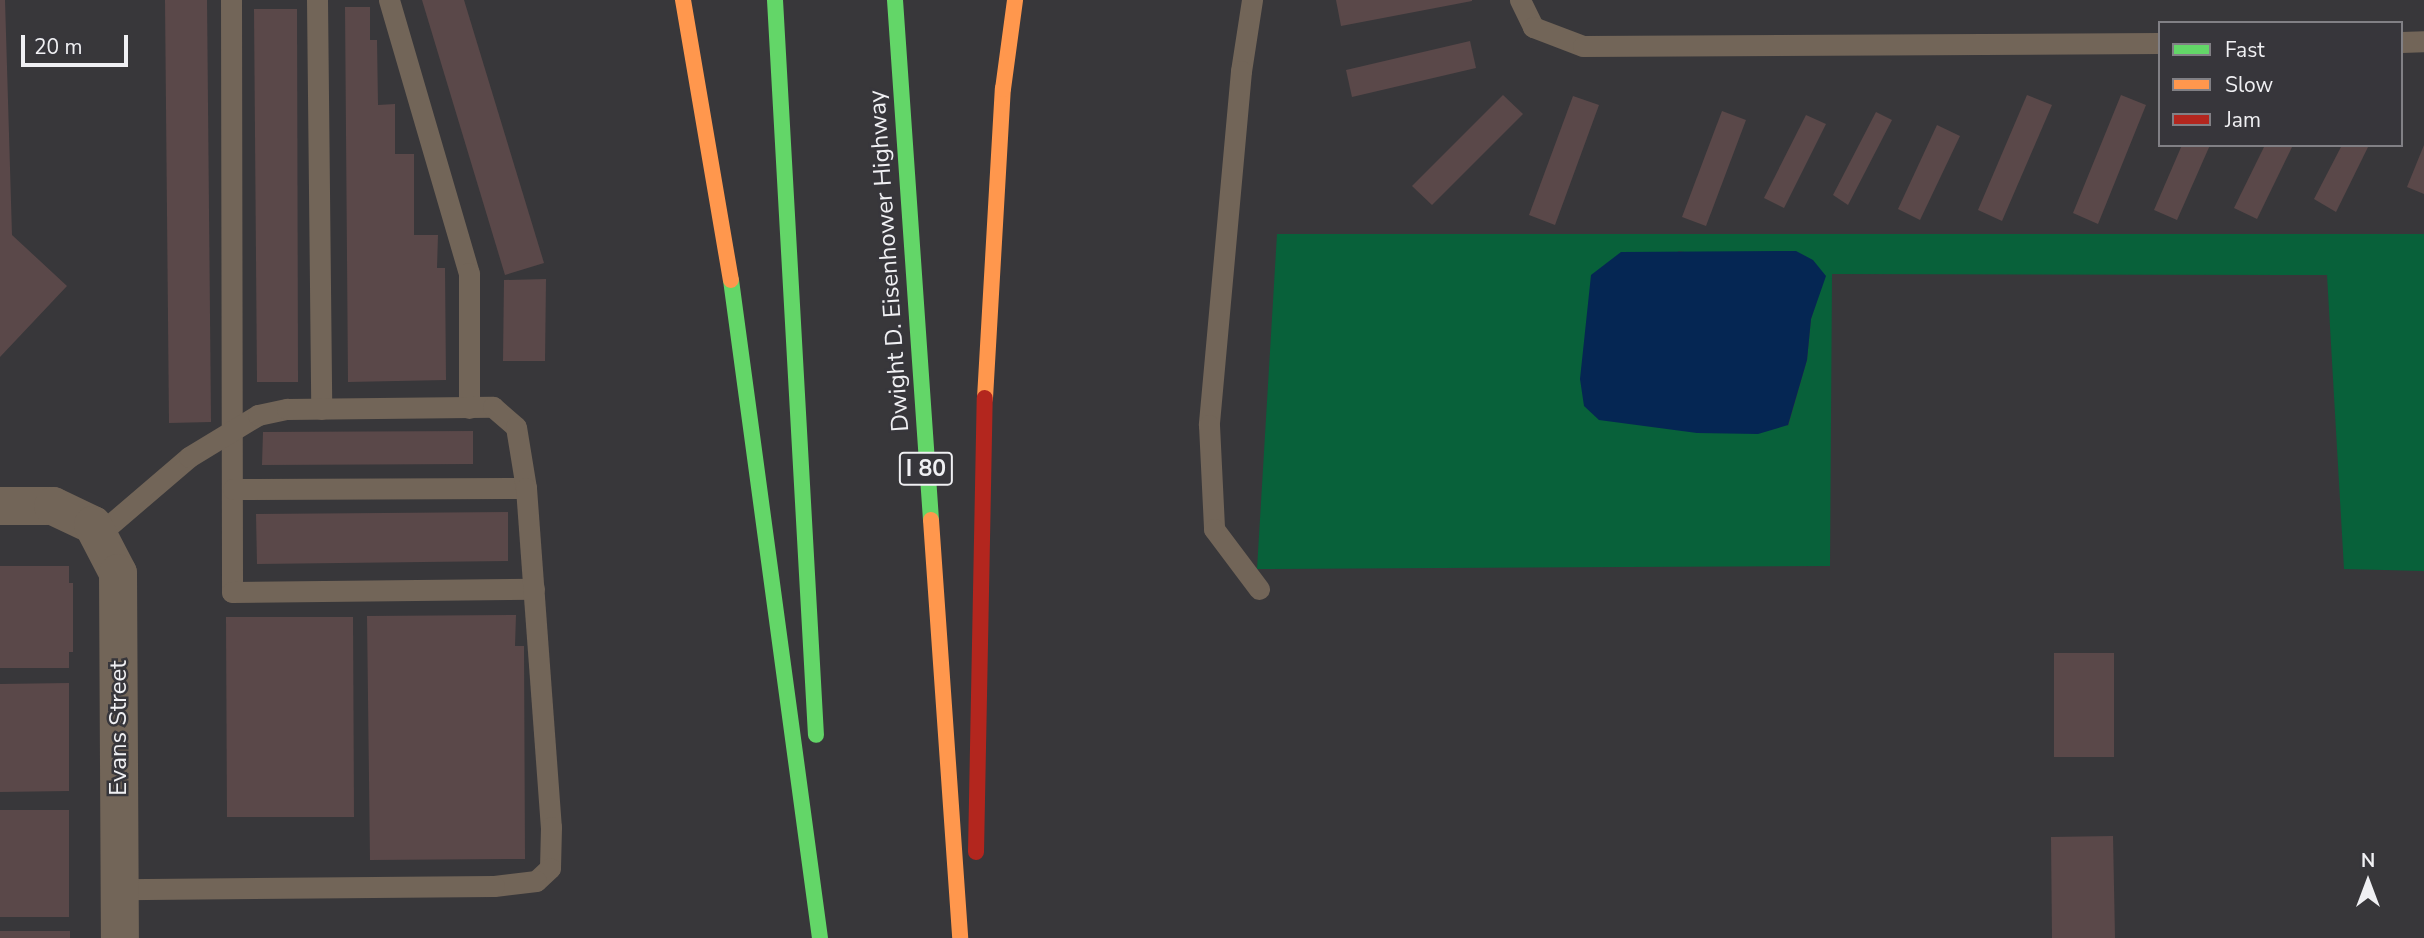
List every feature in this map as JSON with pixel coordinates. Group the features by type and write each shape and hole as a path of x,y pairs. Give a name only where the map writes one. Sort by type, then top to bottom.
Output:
{"highway":[{"path":"682,0 720,206 820,938"},
{"path":"775,0 817,759"},
{"name":"Dwight D. Eisenhower Highway","path":"895,0 960,938"},
{"path":"976,869 981,457 1003,89 1015,0"},
{"path":"819,800 827,938"},
{"path":"975,938 976,911"}],"street":[{"path":"0,506 53,506 96,530"},
{"name":"Evans Street","path":"96,530 118,573 120,938"}],"lane":[{"path":"231,0 232,592 534,589"},
{"path":"317,0 321,409"},
{"path":"389,0 469,274 469,408"},
{"path":"1252,0 1241,71 1209,425 1214,529 1259,589"},
{"path":"1520,0 1533,27 1583,46 2158,43"},
{"path":"2403,42 2424,41"},
{"path":"96,530 189,457 258,415 321,409 493,407 516,427 526,488 551,827 550,868 536,881 494,886 120,888"},
{"path":"233,489 526,488"}],"green space":[{"path":"1277,234 2424,234 2424,571 2344,569 2327,275 1832,274 1830,566 1257,569","holes":["1678,251 1825,276 1811,319 1807,360 1788,426"]}],"water":[{"path":"1796,251 1813,260 1826,276 1811,319 1807,360 1788,425 1758,434 1697,433 1599,420 1584,406 1580,379 1591,275 1621,252"}],"building":[{"path":"0,0 5,0 12,235 67,286 0,357"},
{"path":"165,0 207,0 211,422 169,423"},
{"path":"422,0 464,0 544,263 505,275"},
{"path":"1336,0 1472,0 1472,1 1341,26"},
{"path":"345,7 370,7 370,40 377,40 378,105 395,104 395,154 414,154 414,235 438,235 437,268 445,268 446,380 348,382"},
{"path":"254,9 297,9 298,382 257,382"},
{"path":"1470,41 1476,68 1352,97 1346,70"},
{"path":"1503,95 1523,114 1432,205 1412,186"},
{"path":"2027,95 2052,105 2002,221 1978,210"},
{"path":"2121,95 2146,105 2098,224 2073,213"},
{"path":"1573,96 1599,105 1555,225 1529,215"},
{"path":"1722,111 1746,120 1706,226 1682,217"},
{"path":"1876,112 1892,120 1848,205 1833,195"},
{"path":"1806,115 1826,124 1784,208 1764,198"},
{"path":"1937,125 1960,136 1920,220 1898,209"},
{"path":"2424,145 2424,194 2407,187"},
{"path":"2181,147 2209,147 2177,220 2154,210"},
{"path":"2264,147 2292,147 2257,219 2234,208"},
{"path":"2341,147 2368,147 2336,212 2314,199"},
{"path":"546,279 545,361 503,361 504,280"},
{"path":"473,431 473,464 262,465 263,432"},
{"path":"508,512 508,561 257,564 256,514"},
{"path":"0,566 69,566 69,583 73,583 73,652 69,652 69,668 0,668"},
{"path":"516,615 515,646 524,646 525,859 370,860 367,616"},
{"path":"226,617 353,617 354,817 227,817"},
{"path":"2054,653 2114,653 2114,757 2054,757"},
{"path":"69,683 69,791 0,792 0,684"},
{"path":"0,810 69,810 69,917 0,917"},
{"path":"2113,836 2115,938 2052,938 2051,837"},
{"path":"0,931 70,931 70,938 0,938"}],"traffic: fast":[{"path":"775,0 816,735"},
{"path":"895,0 931,520"},
{"path":"731,280 820,938"}],"traffic: slow":[{"path":"683,0 731,280"},
{"path":"985,398 1003,89 1015,0"},
{"path":"931,520 960,938"}],"traffic: jam":[{"path":"976,852 985,398"}]}
